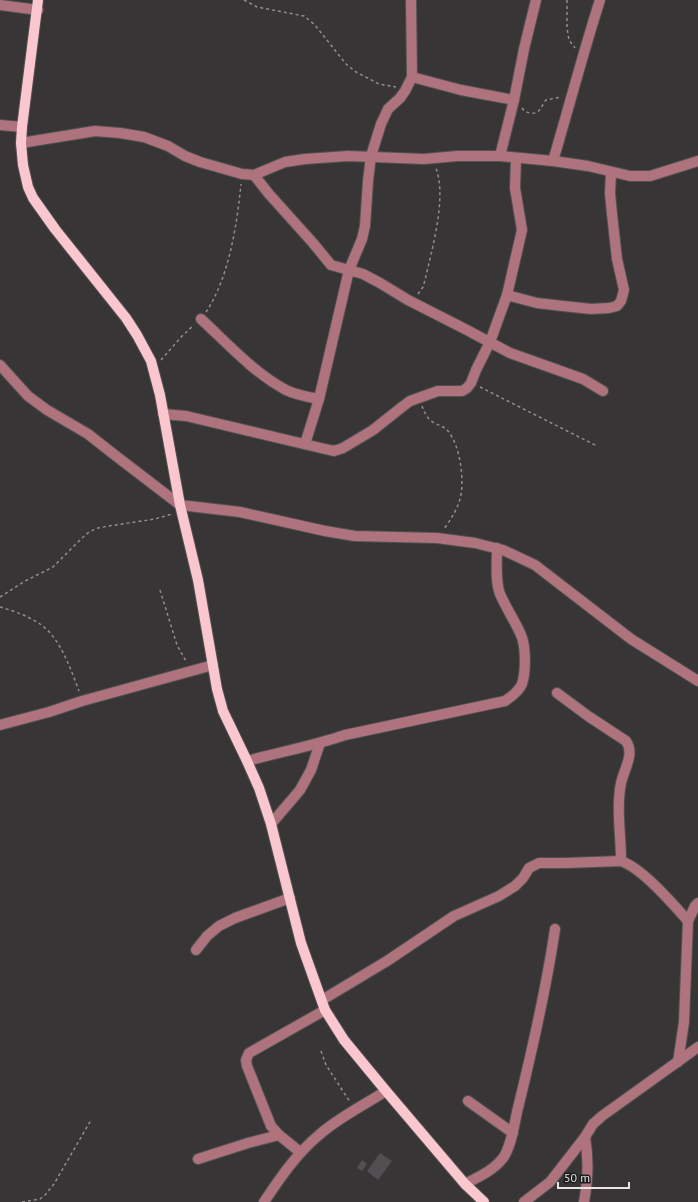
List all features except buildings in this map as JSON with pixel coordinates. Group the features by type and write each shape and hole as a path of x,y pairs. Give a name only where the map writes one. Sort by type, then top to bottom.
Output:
{"main road":[{"path":"38,5 21,143 22,165 28,187 33,198 55,229 126,318 151,361 160,395 181,508 198,580 217,690 223,711 259,788 271,824 302,943 324,1005 344,1040 386,1092 465,1184 484,1202"}],"street":[{"path":"305,444 319,399 350,270 362,239 365,226 371,156 381,124 388,109 400,98 412,76 412,0"},
{"path":"500,156 536,0"},
{"path":"553,161 600,0"},
{"path":"0,5 38,5"},
{"path":"412,76 461,90 514,100"},
{"path":"0,125 22,127"},
{"path":"21,143 95,131 120,133 144,137 168,146 184,156 200,162 242,174 254,175 286,162 348,156 424,159 500,156 588,166 630,176 650,176 698,161"},
{"path":"163,414 186,416 334,451 343,448 373,430 402,406 438,392 462,391 467,388 471,383 490,342 507,295 522,230 515,188 516,158"},
{"path":"507,295 537,303 591,309 618,306 624,290 617,259 612,214 610,193 611,172"},
{"path":"254,175 269,194 313,242 331,265 372,278 408,300 510,352 583,380 603,391"},
{"path":"201,319 260,373 287,391 302,396 319,399"},
{"path":"0,365 28,396 46,410 88,434 181,508 240,512 325,531 355,536 437,538 475,543 503,550 535,566 631,639 698,681"},
{"path":"247,761 282,751 320,743 345,735 505,701 513,696 522,684 525,652 522,636 500,593 496,564 497,548"},
{"path":"0,725 213,665"},
{"path":"557,693 626,741 629,746 629,758 622,777 620,791 619,814 621,861"},
{"path":"271,824 300,790 311,770 320,743"},
{"path":"300,1152 278,1135 271,1126 247,1066 247,1057 249,1053 324,1005 454,916 499,896 515,886 523,878 529,868 539,863 621,861 628,863 674,906 688,922"},
{"path":"196,950 207,936 219,926 235,918 290,898"},
{"path":"678,1062 684,1022 688,922 698,902"},
{"path":"465,1184 487,1172 503,1158 513,1133 534,1044 555,929"},
{"path":"524,1202 550,1182 594,1124 602,1116 698,1047"},
{"path":"264,1202 300,1152 319,1135 355,1110 386,1092"},
{"path":"468,1101 513,1133"},
{"path":"198,1159 278,1135"},
{"path":"584,1202 588,1161 585,1137"}],"path":[{"path":"244,0 257,6 304,16 316,25 346,64 356,72 378,84 397,87 405,91"},
{"path":"567,0 567,28 569,40 575,48 584,53"},
{"path":"514,100 520,103 524,111 536,113 540,111 546,100 573,95"},
{"path":"408,300 419,293 423,287 435,233 440,184 433,158"},
{"path":"153,369 182,336 201,319 214,300 222,279 233,238 242,174"},
{"path":"471,383 597,446"},
{"path":"418,399 430,420 445,428 453,438 462,479 461,497 456,510 437,538"},
{"path":"0,597 53,567 82,538 98,528 154,519 181,508"},
{"path":"160,590 177,645 191,672"},
{"path":"0,607 29,618 42,625 52,636 70,668 82,701"},
{"path":"322,1051 326,1065 355,1110"},
{"path":"22,1202 40,1199 50,1189 91,1120"}]}
